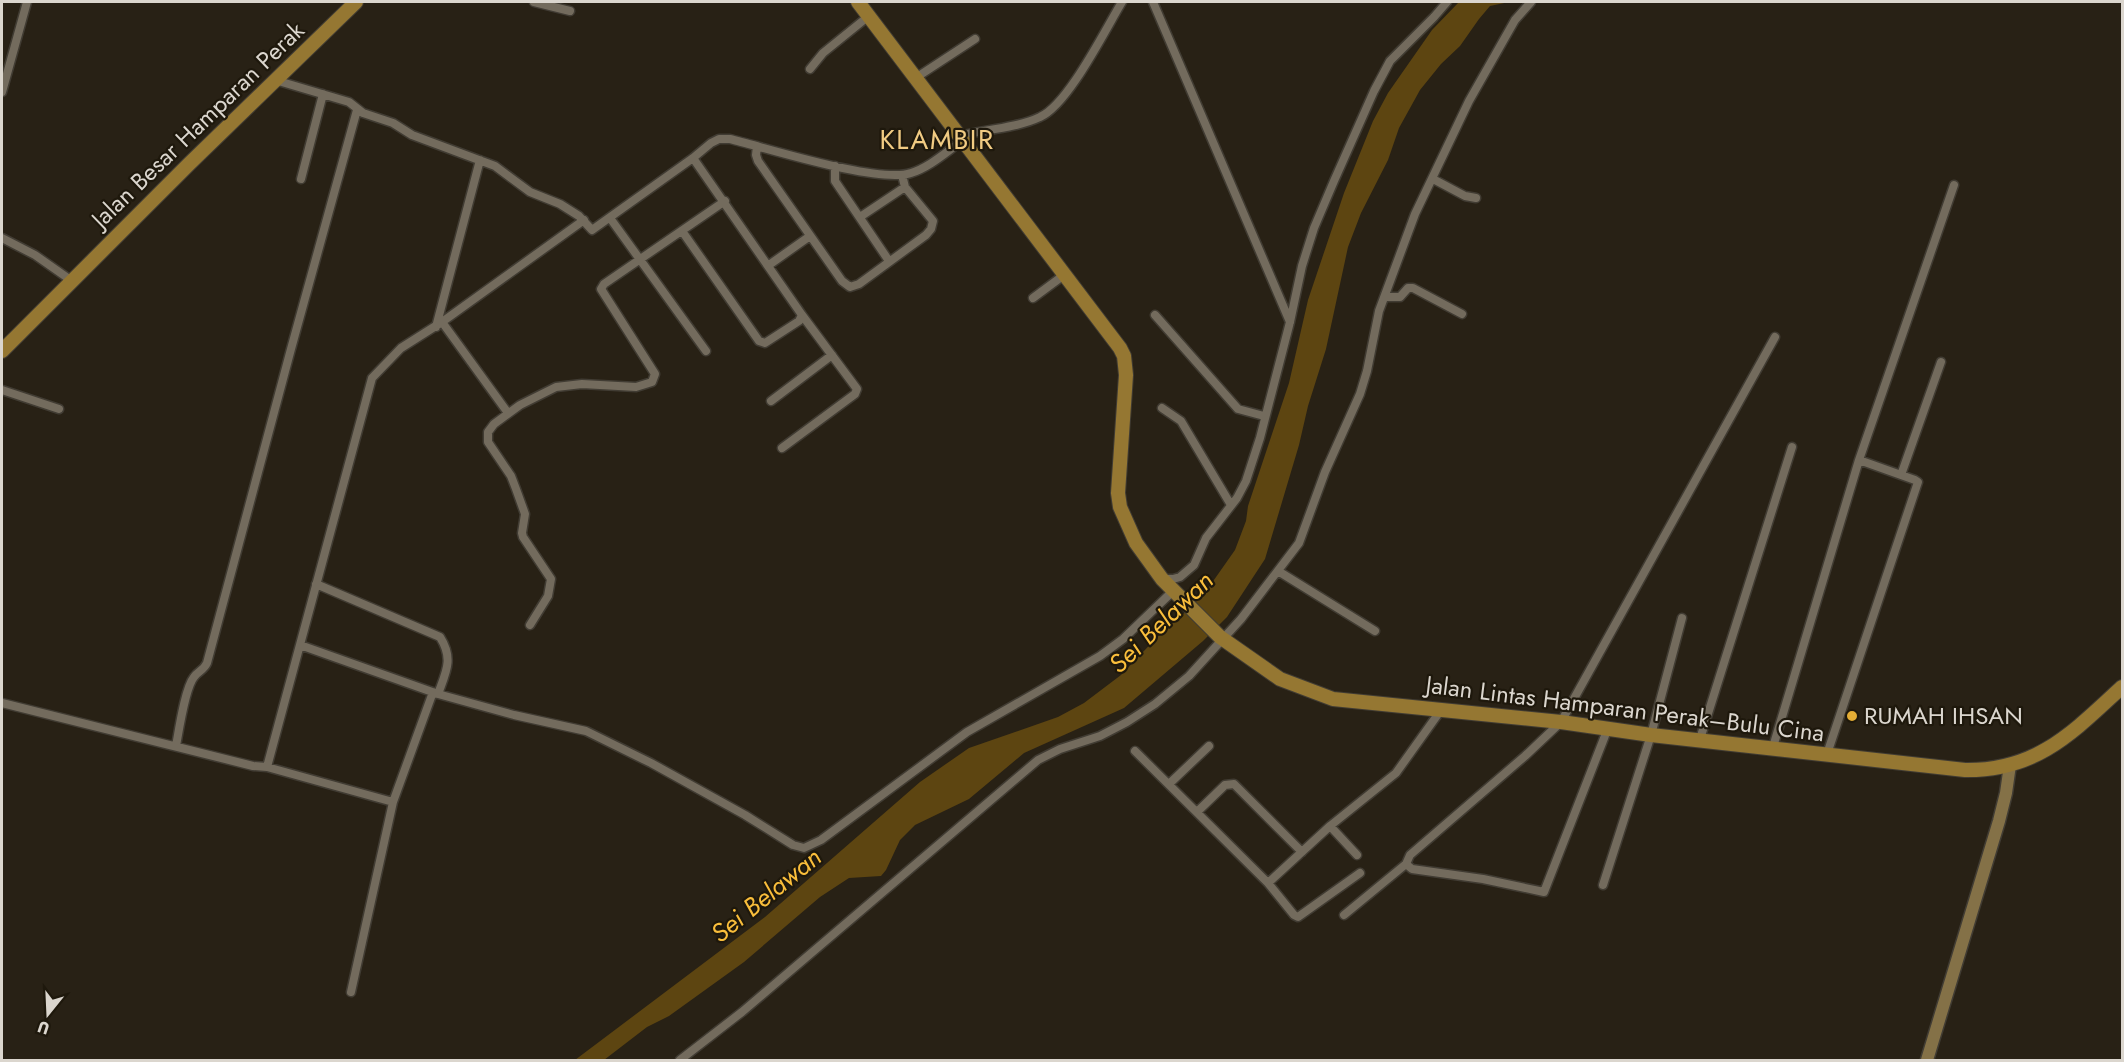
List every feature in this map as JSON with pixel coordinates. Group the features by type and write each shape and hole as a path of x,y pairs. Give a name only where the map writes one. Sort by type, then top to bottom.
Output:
{"main road":[{"name":"Jalan Besar Hamparan Perak","path":"2,351 356,2"},
{"path":"858,2 1120,348 1124,356 1125,375 1120,436 1119,500 1136,543 1162,579 1176,593"},
{"name":"Jalan Lintas Hamparan Perak–Bulu Cina","path":"1176,593 1222,639 1280,679 1333,699 1561,722 1651,735 1965,770 1990,770 2043,752 2076,730 2122,687"}],"street":[{"path":"2,92 27,2"},
{"path":"534,2 570,11"},
{"path":"275,80 349,102 357,110 393,123 412,135 497,167 530,192 564,206 584,220 592,230 693,158 711,142 719,139 730,139 835,166 891,175 902,175 922,169 960,138 1031,120 1054,108 1067,94 1122,2"},
{"path":"1153,2 1290,322"},
{"path":"1162,579 1180,577 1194,566 1206,538 1246,481 1314,228 1374,91 1390,61 1447,2"},
{"path":"680,1060 742,1012 1038,760 1060,749 1108,732 1155,704 1189,676 1278,571 1302,537 1325,472 1353,412 1367,371 1379,311 1415,214 1469,101 1515,20 1531,2"},
{"path":"810,69 823,53 870,15"},
{"path":"917,77 975,39"},
{"path":"301,179 323,94"},
{"path":"176,746 188,691 194,676 204,669 207,663 357,110"},
{"path":"757,146 758,161 842,281 850,287 859,284 926,236 933,225 933,221 905,187 902,175"},
{"path":"693,158 856,392 782,448"},
{"path":"439,325 480,160"},
{"path":"835,166 835,181 889,261"},
{"path":"1433,179 1465,196 1476,198"},
{"path":"1773,747 1859,460 1954,185"},
{"path":"860,217 905,187"},
{"path":"530,625 548,596 551,579 523,537 525,514 516,489 511,476 486,438 494,424 508,413 537,395 556,387 582,384 636,387 648,385 655,380 655,374 601,289 604,284 725,201"},
{"path":"610,218 706,351"},
{"path":"267,767 372,378 401,348 439,325 584,220"},
{"path":"682,231 759,341 765,343 799,321 802,315"},
{"path":"769,265 810,236"},
{"path":"2,238 35,255 72,282"},
{"path":"1033,298 1064,275"},
{"path":"1384,297 1400,297 1408,288 1413,288 1462,314"},
{"path":"1155,315 1238,409 1264,416"},
{"path":"439,325 508,413"},
{"path":"1344,915 1406,864 1410,855 1561,722 1775,337"},
{"path":"771,401 832,355"},
{"path":"1901,475 1941,362"},
{"path":"2,390 59,409"},
{"path":"1162,408 1181,422 1231,505"},
{"path":"1700,739 1792,447"},
{"path":"1827,754 1918,482 1859,460"},
{"path":"1278,571 1375,631"},
{"path":"316,584 440,637 449,660 393,802 351,992"},
{"path":"300,645 436,693 503,712 586,731 724,803 793,845 804,848 821,840 967,732 1100,656 1176,593"},
{"path":"1603,885 1651,735 1682,618"},
{"path":"2,703 253,766 267,767 393,802"},
{"path":"1268,883 1330,826 1396,774 1441,710"},
{"path":"1406,864 1412,869 1483,879 1544,892 1608,728"},
{"path":"1169,784 1209,746"},
{"path":"1135,751 1268,883 1294,915 1298,916 1360,873"},
{"path":"1927,1060 1999,821 2010,765"},
{"path":"1197,812 1225,785 1234,784 1302,852"},
{"path":"1330,826 1357,855"}],"shaded area":[{"name":"Sei Belawan","path":"1459,2 1509,2 1490,6 1460,46 1441,64 1420,90 1399,128 1388,160 1361,213 1348,247 1326,349 1265,559 1227,617 1203,641 1124,708 1024,753 969,799 915,825 900,840 881,876 849,878 820,897 744,962 669,1016 647,1027 604,1060 575,1060 765,917 920,782 969,748 1058,717 1084,703 1121,675 1209,587 1235,550 1246,521 1248,506 1289,383 1308,300 1344,193 1373,121 1388,93 1432,30"}],"place":[{"name":"RUMAH IHSAN","path":"1852,716"}],"district":[{"name":"KLAMBIR","path":"937,140"}]}
